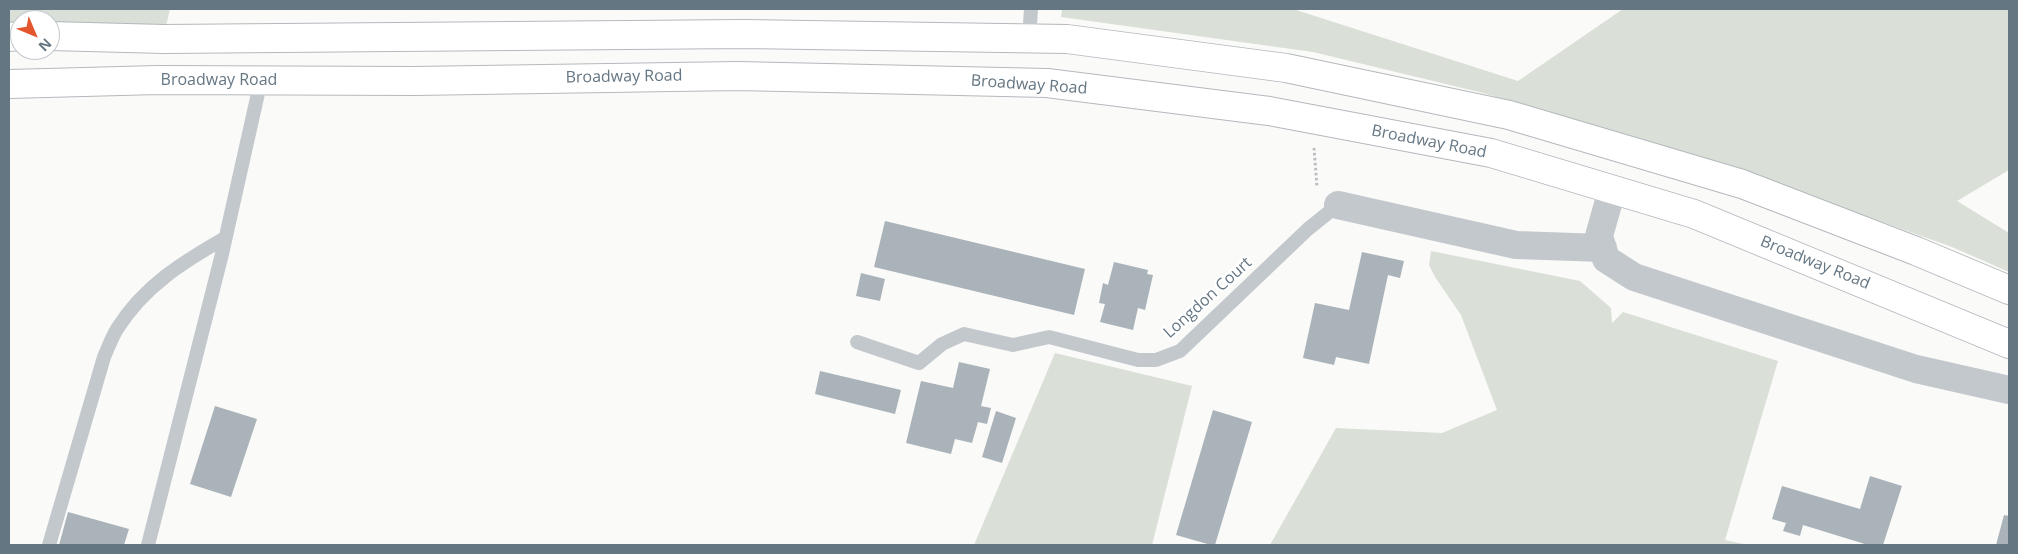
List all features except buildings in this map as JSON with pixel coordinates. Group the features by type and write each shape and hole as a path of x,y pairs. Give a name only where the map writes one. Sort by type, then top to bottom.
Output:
{"highway":[{"path":"60,36 164,39 744,34 1067,39 1286,68 1509,115 1742,184 1916,251 2009,290"},
{"name":"Broadway Road","path":"9,84 738,76 1047,83 1268,111 1491,153 1694,214 2009,344"}],"street":[{"path":"1612,190 1599,236 1606,259 1634,278 1916,369 2009,390"},
{"path":"1338,205 1516,245 1603,248"}],"lane":[{"path":"1029,38 1031,9"},
{"path":"148,545 225,238 261,80"},
{"name":"Longdon Court","path":"857,342 919,362 942,344 964,334 1013,345 1049,337 1138,360 1156,360 1180,351 1308,229 1338,205"},
{"path":"49,545 104,357 117,329 135,305 160,279 184,262 225,238"}],"path":[{"path":"1312,119 1317,187 1338,205"}],"shaded area":[{"path":"9,9 170,9 165,30 60,29 60,10 10,10 9,28"},
{"path":"1062,9 1293,9 1518,81 1623,9 2009,9 2009,170 1957,201 2009,233 2009,272 1952,247 1810,196 1483,93 1313,52 1061,17"},
{"path":"1431,251 1580,281 1611,308 1612,323 1623,312 1778,361 1725,540 1748,545 1270,545 1336,428 1442,433 1497,410 1461,315 1429,265"},
{"path":"1055,353 1192,386 1152,545 974,545"}]}
